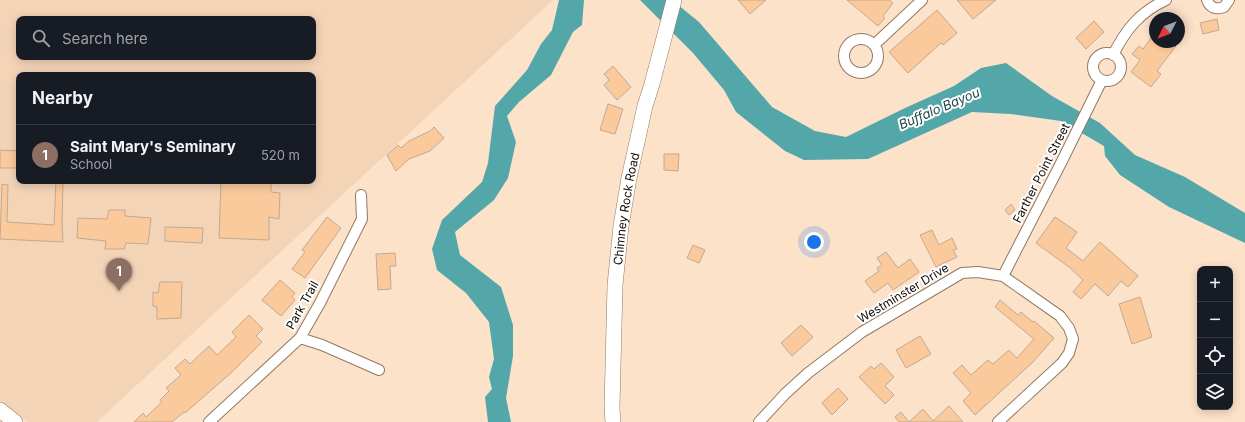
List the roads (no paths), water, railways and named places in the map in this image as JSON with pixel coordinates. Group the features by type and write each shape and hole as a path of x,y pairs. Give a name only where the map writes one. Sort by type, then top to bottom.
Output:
{"main road":[{"name":"Chimney Rock Road","path":"613,422 612,408 615,285 621,226 629,178 645,106 674,0"}],"street":[{"path":"874,45 922,0"},
{"path":"1113,55 1121,38 1134,22 1156,5 1166,0"},
{"path":"1207,0 1210,5 1216,9 1224,7 1229,0"},
{"path":"1100,55 1113,55 1120,62 1121,66 1119,75 1111,81 1098,78 1094,70 1094,62 1100,55"},
{"name":"Farther Point Street","path":"1003,276 1102,80"},
{"name":"Park Trail","path":"210,422 300,338 320,303 362,219 361,195"},
{"name":"Westminster Drive","path":"759,422 785,394 862,332 902,307 962,273 978,272 1003,276 1060,316 1069,328 1073,339 1070,353 1062,363 998,422"},
{"path":"300,338 322,345 379,370"}],"water":[{"path":"559,0 584,0 582,25 573,32 551,75 519,102 507,116 516,142 508,178 494,200 455,232 460,255 501,287 513,325 513,356 506,398 511,422 488,422 485,397 492,389 489,377 494,359 489,322 466,293 437,270 432,249 442,220 482,182 488,163 495,106 527,70 541,44 552,30"},
{"name":"Buffalo Bayou","path":"640,0 672,0 699,22 772,107 815,131 846,137 954,86 981,68 1006,63 1052,96 1100,123 1135,155 1185,177 1245,213 1245,243 1169,207 1120,175 1105,156 1104,146 1061,121 1010,114 972,112 868,159 804,160 785,151 736,112 724,90 693,53"}],"place":[{"name":"Saint Mary's Seminary","path":"119,291"}]}
